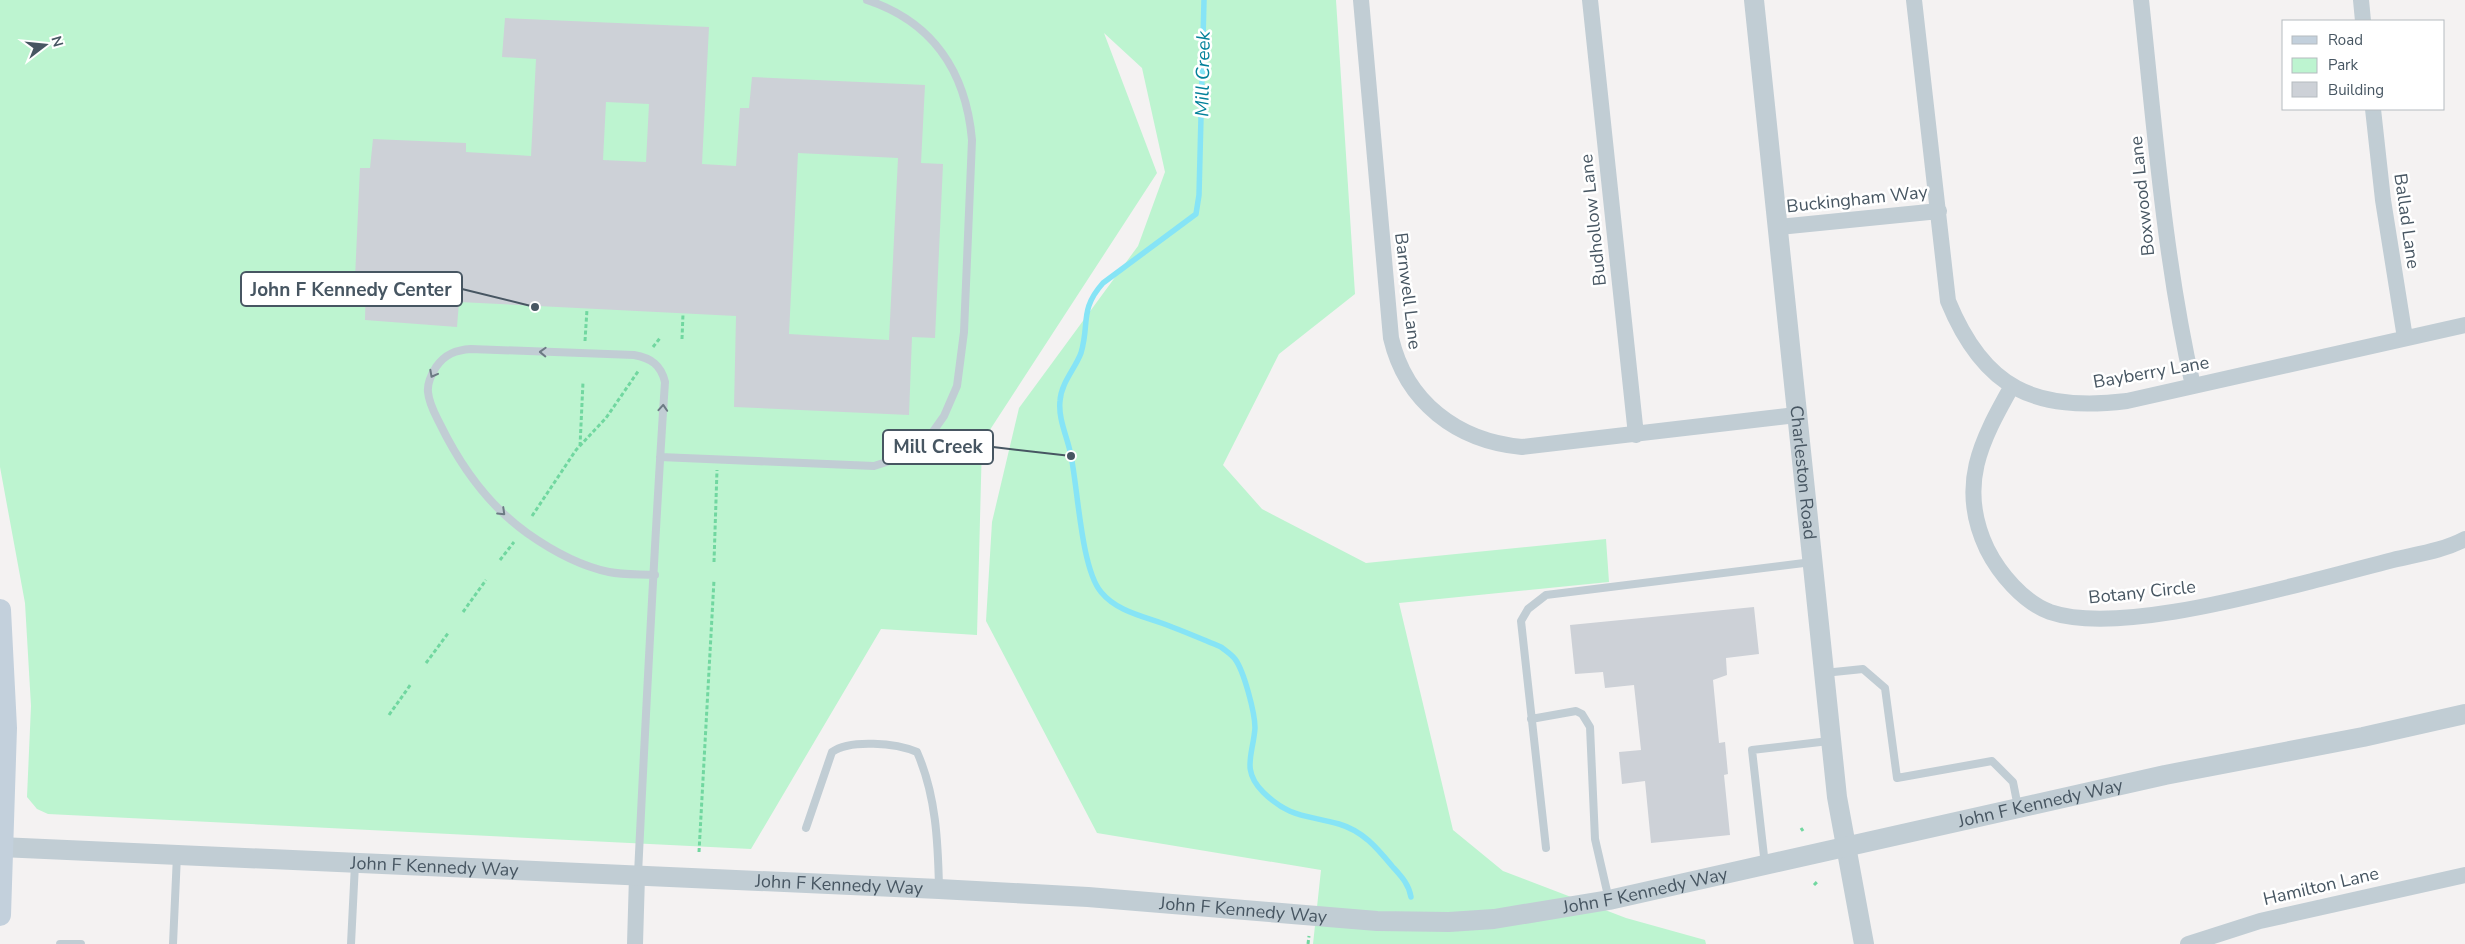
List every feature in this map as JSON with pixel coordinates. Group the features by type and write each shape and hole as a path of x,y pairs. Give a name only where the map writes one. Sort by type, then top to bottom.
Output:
{"main road":[{"path":"0,610 6,728 0,915"}],"street":[{"name":"Barnwell Lane","path":"1361,0 1388,321 1395,356 1413,390 1440,417 1457,428 1490,442 1506,445 1540,445 1796,416"},
{"name":"Budhollow Lane","path":"1590,0 1636,435"},
{"name":"Charleston Road","path":"1754,0 1780,227 1796,416 1831,740 1844,847 1864,944"},
{"name":"Bayberry Lane","path":"1914,0 1948,301 1959,326 1979,356 1991,370 2012,386 2037,399 2096,405 2126,401 2465,325"},
{"name":"Boxwood Lane","path":"2141,0 2170,265 2177,315 2193,386"},
{"path":"2361,0 2363,20"},
{"name":"Ballad Lane","path":"2373,110 2383,200 2405,338"},
{"name":"Buckingham Way","path":"1780,227 1939,211"},
{"name":"Botany Circle","path":"2012,386 1991,423 1975,463 1973,487 1975,510 1980,534 1991,557 2001,571 2025,596 2048,611 2072,618 2098,620 2178,610 2300,584 2424,554 2450,547 2465,539"},
{"name":"John F Kennedy Way","path":"2,847 178,853 637,876 939,888 1097,898 1400,922 1494,919 1609,900 2165,775 2363,738 2465,714"},
{"name":"Hamilton Lane","path":"2188,944 2260,921 2465,874"},
{"path":"635,944 637,876"}],"lane":[{"path":"660,457 874,466 902,457 927,440 936,430 951,403 960,370 964,332 972,155 968,109 947,60 928,34 899,13 867,0"},
{"path":"637,876 655,576 665,382 658,366 643,357 460,350 442,359 429,380 428,392 431,405 450,444 484,495 506,517 551,548 582,564 609,572 655,576"},
{"path":"1546,848 1521,621 1528,609 1546,596 1812,562"},
{"path":"1824,673 1863,669 1885,688 1898,778 1992,761 2013,782 2018,809"},
{"path":"1531,719 1576,711 1582,714 1590,726 1595,839 1609,900"},
{"path":"1765,865 1752,750 1831,740"},
{"path":"806,828 832,752 840,746 851,744 906,747 917,752 925,771 938,832 939,888"},
{"path":"173,944 178,853"},
{"path":"351,944 355,862"},
{"path":"61,944 81,944"}],"path":[{"path":"585,342 587,309"},
{"path":"682,339 683,314"},
{"path":"653,347 660,338"},
{"path":"532,516 580,446 606,418 639,369"},
{"path":"580,446 583,382"},
{"path":"714,562 717,470"},
{"path":"500,560 514,542"},
{"path":"463,612 486,580"},
{"path":"699,852 714,580"},
{"path":"426,664 449,632"},
{"path":"389,716 411,684"},
{"path":"1308,944 1309,936"}],"green space":[{"path":"0,0 1336,0 1355,294 1279,354 1223,465 1262,509 1366,563 1606,539 1609,582 1399,603 1453,830 1503,871 1626,918 1705,940 1706,944 1313,944 1321,870 1097,833 986,621 992,522 1019,408 1138,246 1165,172 1142,68 1104,33 1157,173 982,442 977,635 881,629 751,849 48,814 37,809 27,797 31,706 25,603 0,467"}],"building":[{"path":"505,18 709,27 702,164 736,166 740,108 749,108 752,77 925,85 921,163 943,164 935,338 912,337 909,415 734,407 736,316 459,302 457,327 365,320 366,279 355,278 360,168 370,168 373,139 466,143 466,152 531,156 536,59 502,57","holes":["606,102 649,104 646,162 603,160","798,153 898,158 889,340 789,334"]},
{"path":"1754,607 1759,654 1726,658 1727,675 1713,680 1719,743 1725,742 1728,774 1724,775 1730,835 1651,843 1645,781 1622,784 1619,752 1641,750 1634,685 1605,688 1603,672 1575,674 1570,625"}],"waterway":[{"name":"Mill Creek","path":"1204,0 1199,195 1196,214 1103,283 1091,301 1086,317 1081,353 1061,394 1060,415 1070,449 1081,527 1089,565 1094,581 1101,592 1116,605 1134,614 1178,629 1221,647 1235,659 1245,682 1255,721 1250,769 1256,784 1281,807 1308,817 1348,827 1362,836 1375,847 1401,877 1411,897"}],"place":[{"name":"John F Kennedy Center","path":"535,307"},
{"name":"Mill Creek","path":"1071,456"}]}
